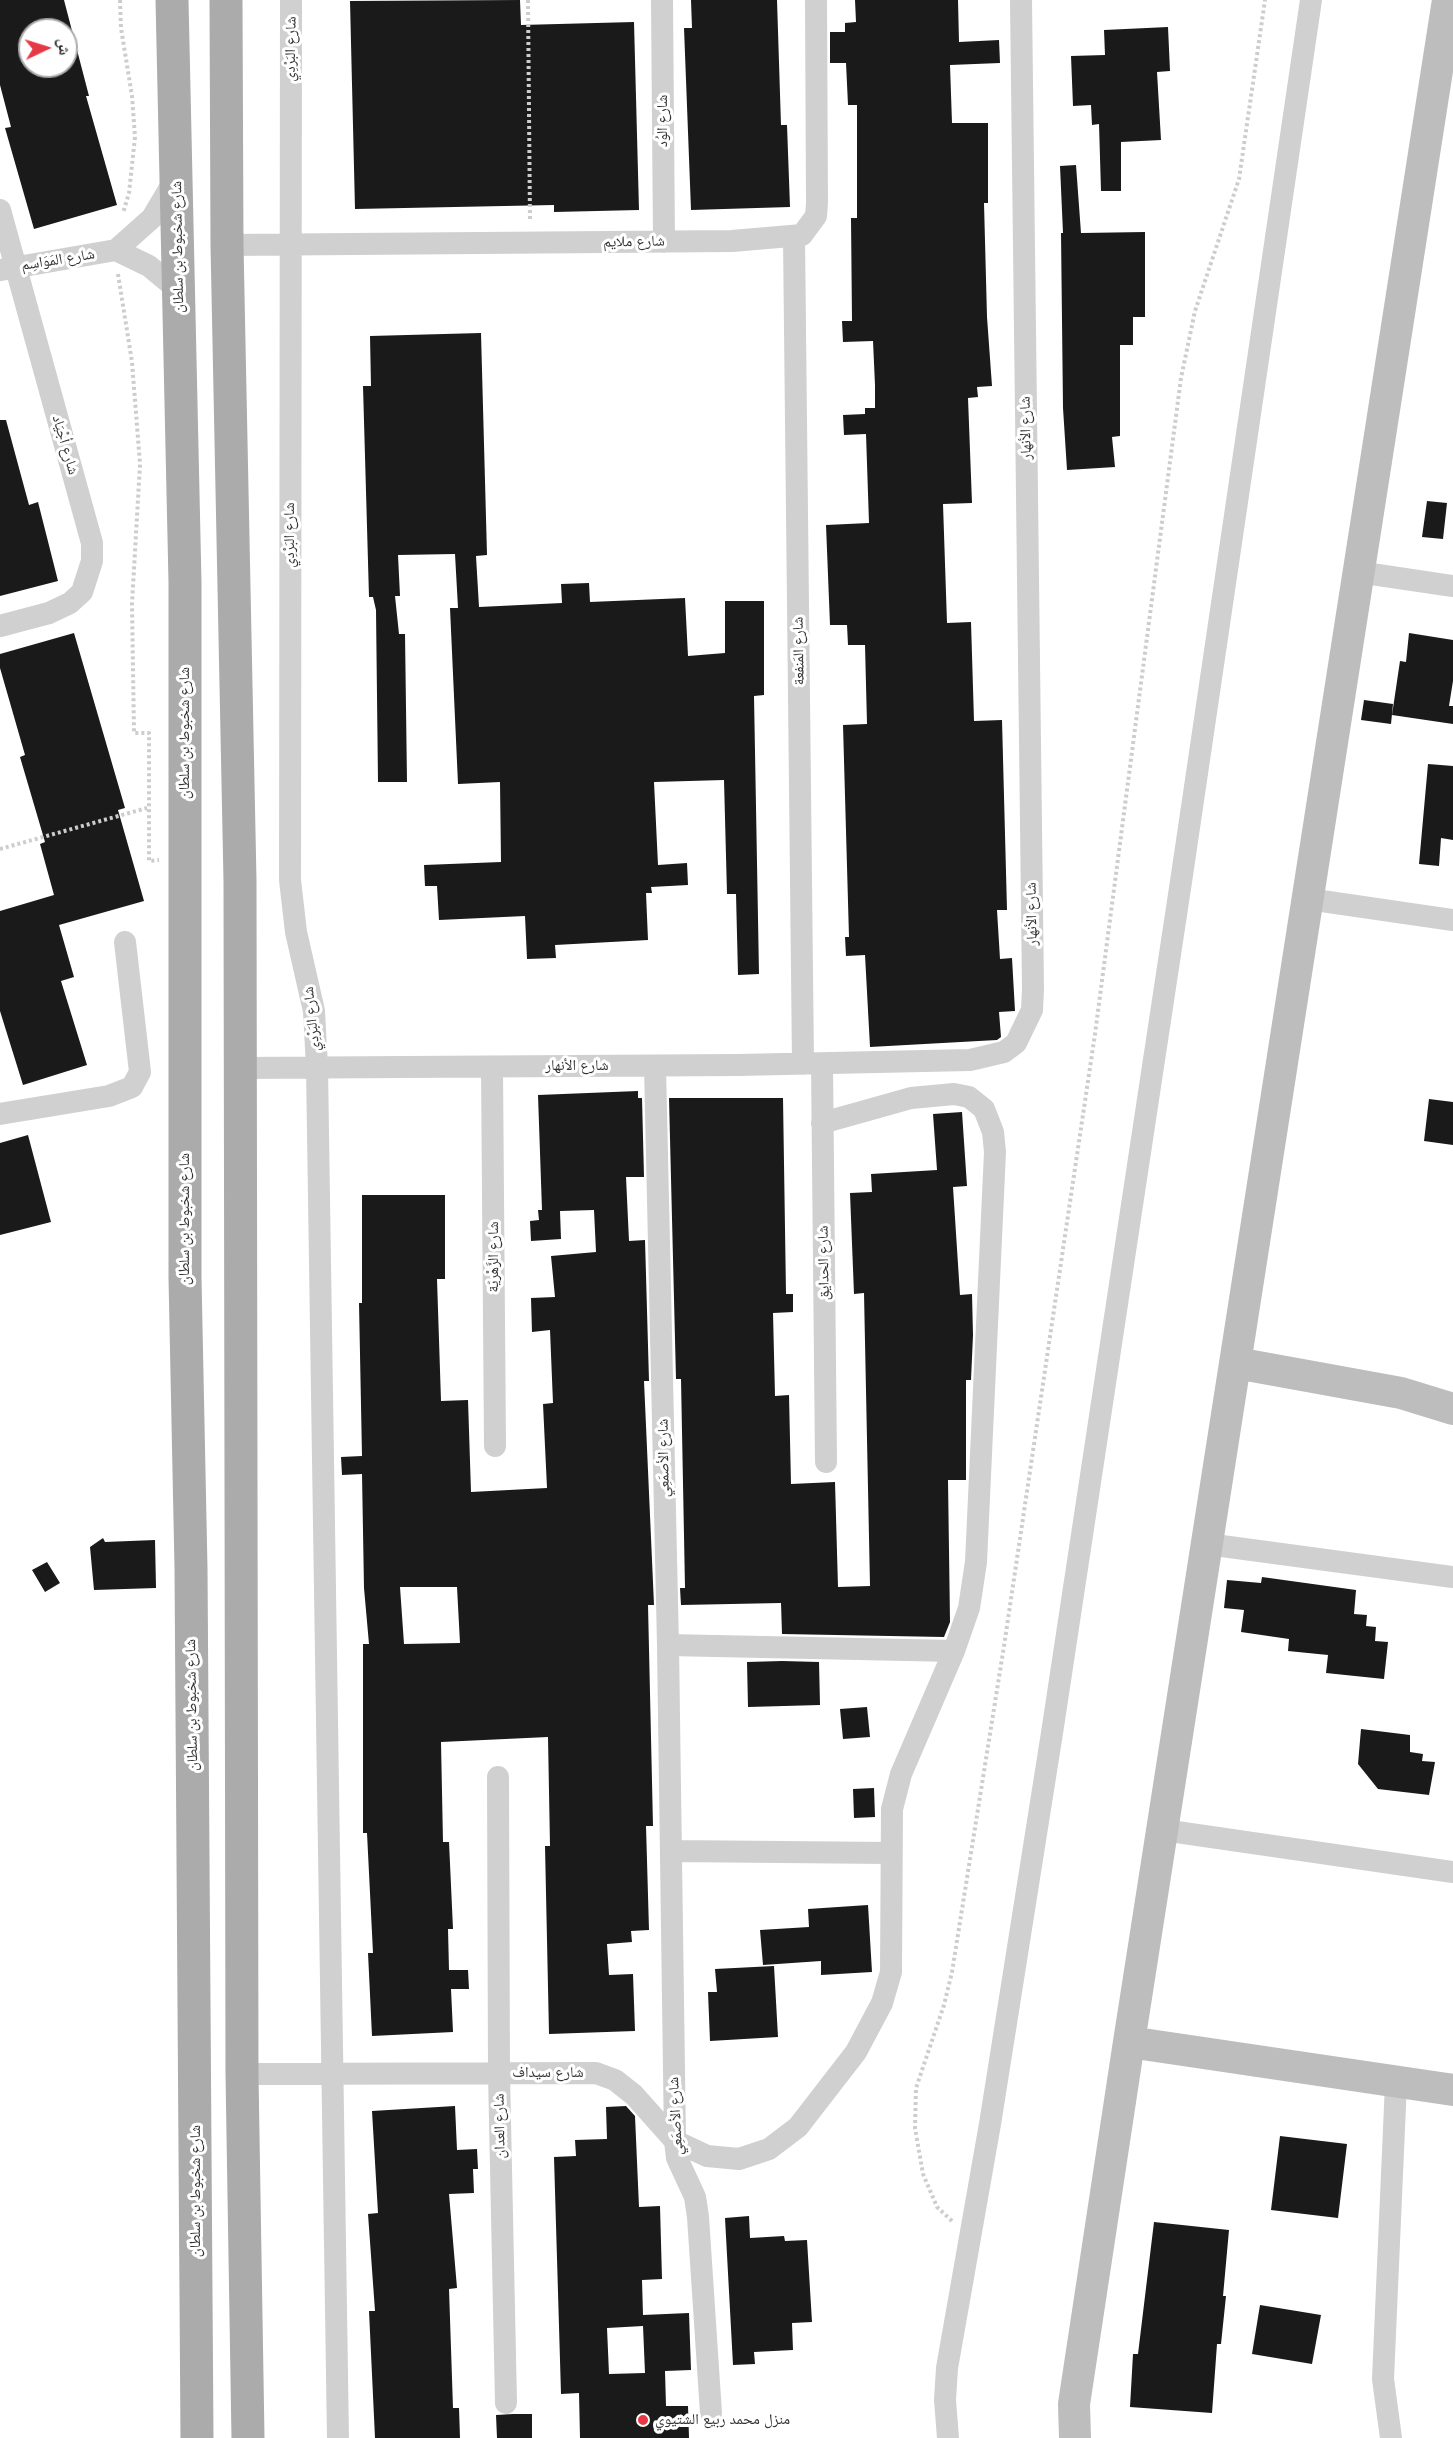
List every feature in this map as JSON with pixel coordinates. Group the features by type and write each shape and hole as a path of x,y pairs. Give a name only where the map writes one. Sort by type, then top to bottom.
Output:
{"main road":[{"name":"شارع شخبوط بن سلطان","path":"172,0 185,582 185,1278 191,1592 197,2438"},
{"path":"226,0 226,245 240,870 242,2074 248,2438"}],"street":[{"name":"شارع البَرْدِي","path":"291,0 290,880 296,932 314,1011 317,1067 338,2438"},
{"name":"شارع الوُد","path":"662,0 664,242"},
{"path":"794,237 810,227 816,216 816,0"},
{"name":"شارع الأنهار","path":"239,1068 812,1064 987,1058 1016,1043 1032,1010 1021,0"},
{"path":"948,2438 947,2368 1058,1698 1311,0"},
{"path":"1075,2438 1074,2404 1129,2042 1358,572 1447,47 1448,0"},
{"name":"شارع المَوَاسِم","path":"8,268 116,250 152,218 176,176"},
{"name":"شارع أجْيَاد","path":"0,210 8,268 92,543 92,561 82,592 70,603 49,613 0,626"},
{"name":"شارع ملايم","path":"226,245 664,242 794,237"},
{"name":"شارع المَنفعة","path":"794,237 812,1064"},
{"name":"شارع المَوَاسِم","path":"116,250 149,266 178,290"},
{"path":"1358,572 1453,586"},
{"path":"1308,898 1453,920"},
{"path":"0,1114 108,1096 132,1087 140,1072 125,942"},
{"name":"شارع الحدايق","path":"812,1064 822,1123 826,1462"},
{"name":"شارع الأصمَعِي","path":"655,1066 672,1851 675,2141 677,2158 695,2197 699,2217 711,2414"},
{"name":"شارع الزَّهْريّة","path":"492,1067 495,1446"},
{"name":"شارع سيداف","path":"242,2074 596,2073 615,2080 634,2095 675,2141 707,2156 739,2159 769,2149 798,2127 856,2052 882,2003 891,1972 892,1809 901,1774 954,1651 969,1608 976,1562 995,1152 993,1132 984,1109 969,1096 954,1094 911,1098 822,1123"},
{"path":"1236,1363 1401,1393 1453,1409"},
{"path":"1207,1544 1453,1576"},
{"path":"668,1645 954,1651"},
{"name":"شارع العدان","path":"498,1777 499,2074 506,2403"},
{"path":"1163,1830 1453,1872"},
{"path":"672,1851 890,1854"},
{"path":"1129,2042 1453,2090"},
{"path":"1390,2438 1383,2379 1395,2083"}],"path":[{"path":"120,0 121,28 132,96 135,137 129,193 116,250 132,362 140,465 131,649 134,733 149,733 147,808 149,861"},
{"path":"528,0 530,243"},
{"path":"971,2232 947,2218 930,2194 915,2128 916,2088 944,2005 952,1972 1000,1669 1095,1034 1181,378 1195,311 1239,179 1265,0"},
{"path":"0,849 147,808"}],"building":[{"path":"0,0 64,0 69,18 18,18 18,78 78,78 78,54 89,96 86,96 117,205 34,229 5,128 11,127 0,85"},
{"path":"520,0 521,25 634,22 639,210 554,212 554,205 355,209 350,1"},
{"path":"691,0 777,0 781,125 787,125 790,207 691,210 684,28 692,28"},
{"path":"855,0 958,0 959,42 999,40 1000,63 950,65 952,123 988,123 988,203 984,203 987,317 992,386 977,387 978,397 968,398 972,503 943,504 947,623 971,622 974,721 1002,720 1007,910 997,910 1000,959 1012,958 1015,1011 999,1012 1001,1037 997,1040 870,1047 865,955 846,956 845,937 849,937 843,725 867,724 865,645 848,645 847,625 830,625 826,525 869,523 866,434 844,435 843,415 865,414 865,408 875,408 875,385 873,341 843,342 842,321 852,321 851,218 857,218 857,105 848,105 846,63 830,63 830,32 845,32 845,23 856,22"},
{"path":"1168,27 1170,71 1157,72 1161,140 1121,142 1121,191 1101,191 1099,124 1092,125 1091,105 1073,106 1071,56 1105,55 1104,30"},
{"path":"1076,165 1081,233 1145,232 1145,317 1133,317 1133,345 1120,345 1120,436 1112,437 1115,467 1067,470 1063,408 1061,233 1063,233 1060,166"},
{"path":"481,333 487,555 476,556 479,607 562,603 561,584 589,583 590,602 685,598 688,656 725,653 725,601 764,601 764,695 754,696 759,974 738,975 736,894 727,894 724,780 654,782 658,865 687,863 688,885 651,887 652,893 646,893 648,940 555,945 556,958 527,959 525,916 439,920 437,886 425,886 424,865 501,862 500,782 458,784 450,608 458,608 455,554 398,555 400,596 395,596 399,634 405,634 407,782 378,782 376,610 373,597 369,597 363,386 371,386 370,336"},
{"path":"0,420 6,420 29,505 38,502 58,581 0,596"},
{"path":"1427,501 1447,503 1443,539 1422,537"},
{"path":"74,633 125,808 118,810 144,901 59,925 74,977 61,981 87,1065 23,1085 0,1011 0,911 54,895 40,844 45,842 20,757 25,755 0,668 0,654"},
{"path":"1409,633 1453,640 1453,681 1449,706 1453,706 1453,724 1392,715 1400,661 1406,662"},
{"path":"1364,700 1393,704 1391,724 1361,720"},
{"path":"1428,764 1453,766 1453,840 1441,838 1439,866 1419,864"},
{"path":"638,1091 638,1098 642,1098 644,1177 626,1177 629,1241 645,1240 649,1381 644,1381 654,1605 648,1605 653,1826 646,1826 649,1930 631,1931 632,1942 607,1944 609,1975 633,1974 635,2031 549,2034 545,1846 550,1846 548,1737 441,1742 443,1842 449,1842 453,1929 448,1929 449,1970 468,1970 469,1989 451,1989 453,2032 372,2036 368,1953 373,1953 367,1833 363,1833 363,1644 369,1644 364,1588 362,1474 342,1475 341,1457 362,1456 359,1303 362,1303 362,1195 445,1195 445,1279 437,1279 441,1401 468,1400 471,1492 547,1488 543,1404 553,1403 550,1330 532,1332 531,1298 555,1297 551,1256 596,1252 594,1210 560,1211 561,1239 531,1241 530,1221 539,1220 538,1210 542,1210 538,1095","holes":["400,1587 457,1587 460,1643 404,1644"]},
{"path":"669,1098 783,1098 786,1294 793,1294 793,1312 773,1313 775,1396 789,1395 791,1484 835,1482 838,1587 870,1586 864,1293 854,1294 850,1193 872,1192 871,1174 937,1170 933,1114 962,1112 967,1186 953,1187 960,1295 972,1294 973,1335 971,1380 966,1380 966,1480 948,1480 950,1622 944,1637 782,1634 781,1603 681,1605 680,1588 685,1588 681,1379 676,1379"},
{"path":"1429,1099 1453,1102 1453,1145 1424,1141"},
{"path":"28,1135 51,1222 0,1235 0,1143"},
{"path":"103,1538 105,1542 155,1540 156,1588 94,1590 90,1547"},
{"path":"47,1562 60,1583 45,1592 32,1570"},
{"path":"1262,1577 1356,1590 1354,1614 1367,1615 1366,1626 1376,1627 1375,1641 1388,1642 1384,1679 1326,1673 1328,1655 1288,1651 1289,1639 1241,1632 1244,1610 1224,1608 1227,1580 1261,1583"},
{"path":"747,1662 819,1662 820,1705 748,1707"},
{"path":"867,1707 870,1737 843,1739 840,1709"},
{"path":"1361,1729 1410,1735 1410,1752 1423,1754 1422,1761 1435,1762 1429,1795 1378,1789 1358,1764"},
{"path":"874,1788 875,1817 854,1818 853,1789"},
{"path":"868,1905 872,1972 821,1975 821,1961 763,1965 760,1930 809,1927 808,1909"},
{"path":"774,1966 778,2037 710,2041 708,1992 717,1992 715,1969"},
{"path":"455,2106 457,2150 477,2149 478,2169 473,2169 474,2193 449,2194 457,2288 449,2289 453,2408 459,2408 460,2438 375,2438 369,2311 375,2311 368,2214 378,2213 372,2111"},
{"path":"626,2106 635,2116 639,2207 660,2206 662,2279 642,2280 643,2315 689,2313 691,2370 665,2371 666,2406 688,2406 689,2438 580,2438 579,2393 561,2394 554,2157 576,2156 575,2140 607,2139 606,2107","holes":["643,2326 645,2373 609,2374 607,2328"]},
{"path":"1280,2136 1347,2144 1338,2218 1271,2210"},
{"path":"749,2216 750,2238 784,2236 785,2241 807,2240 812,2322 792,2323 793,2350 754,2352 755,2364 733,2365 725,2218"},
{"path":"1154,2222 1229,2230 1223,2296 1226,2296 1221,2344 1217,2344 1212,2413 1130,2407 1133,2354 1138,2354"},
{"path":"1260,2305 1321,2315 1312,2364 1252,2354"},
{"path":"532,2414 532,2438 497,2438 496,2415"}],"place":[{"name":"منزل محمد ربيع الشتيوي","path":"643,2420"}]}
